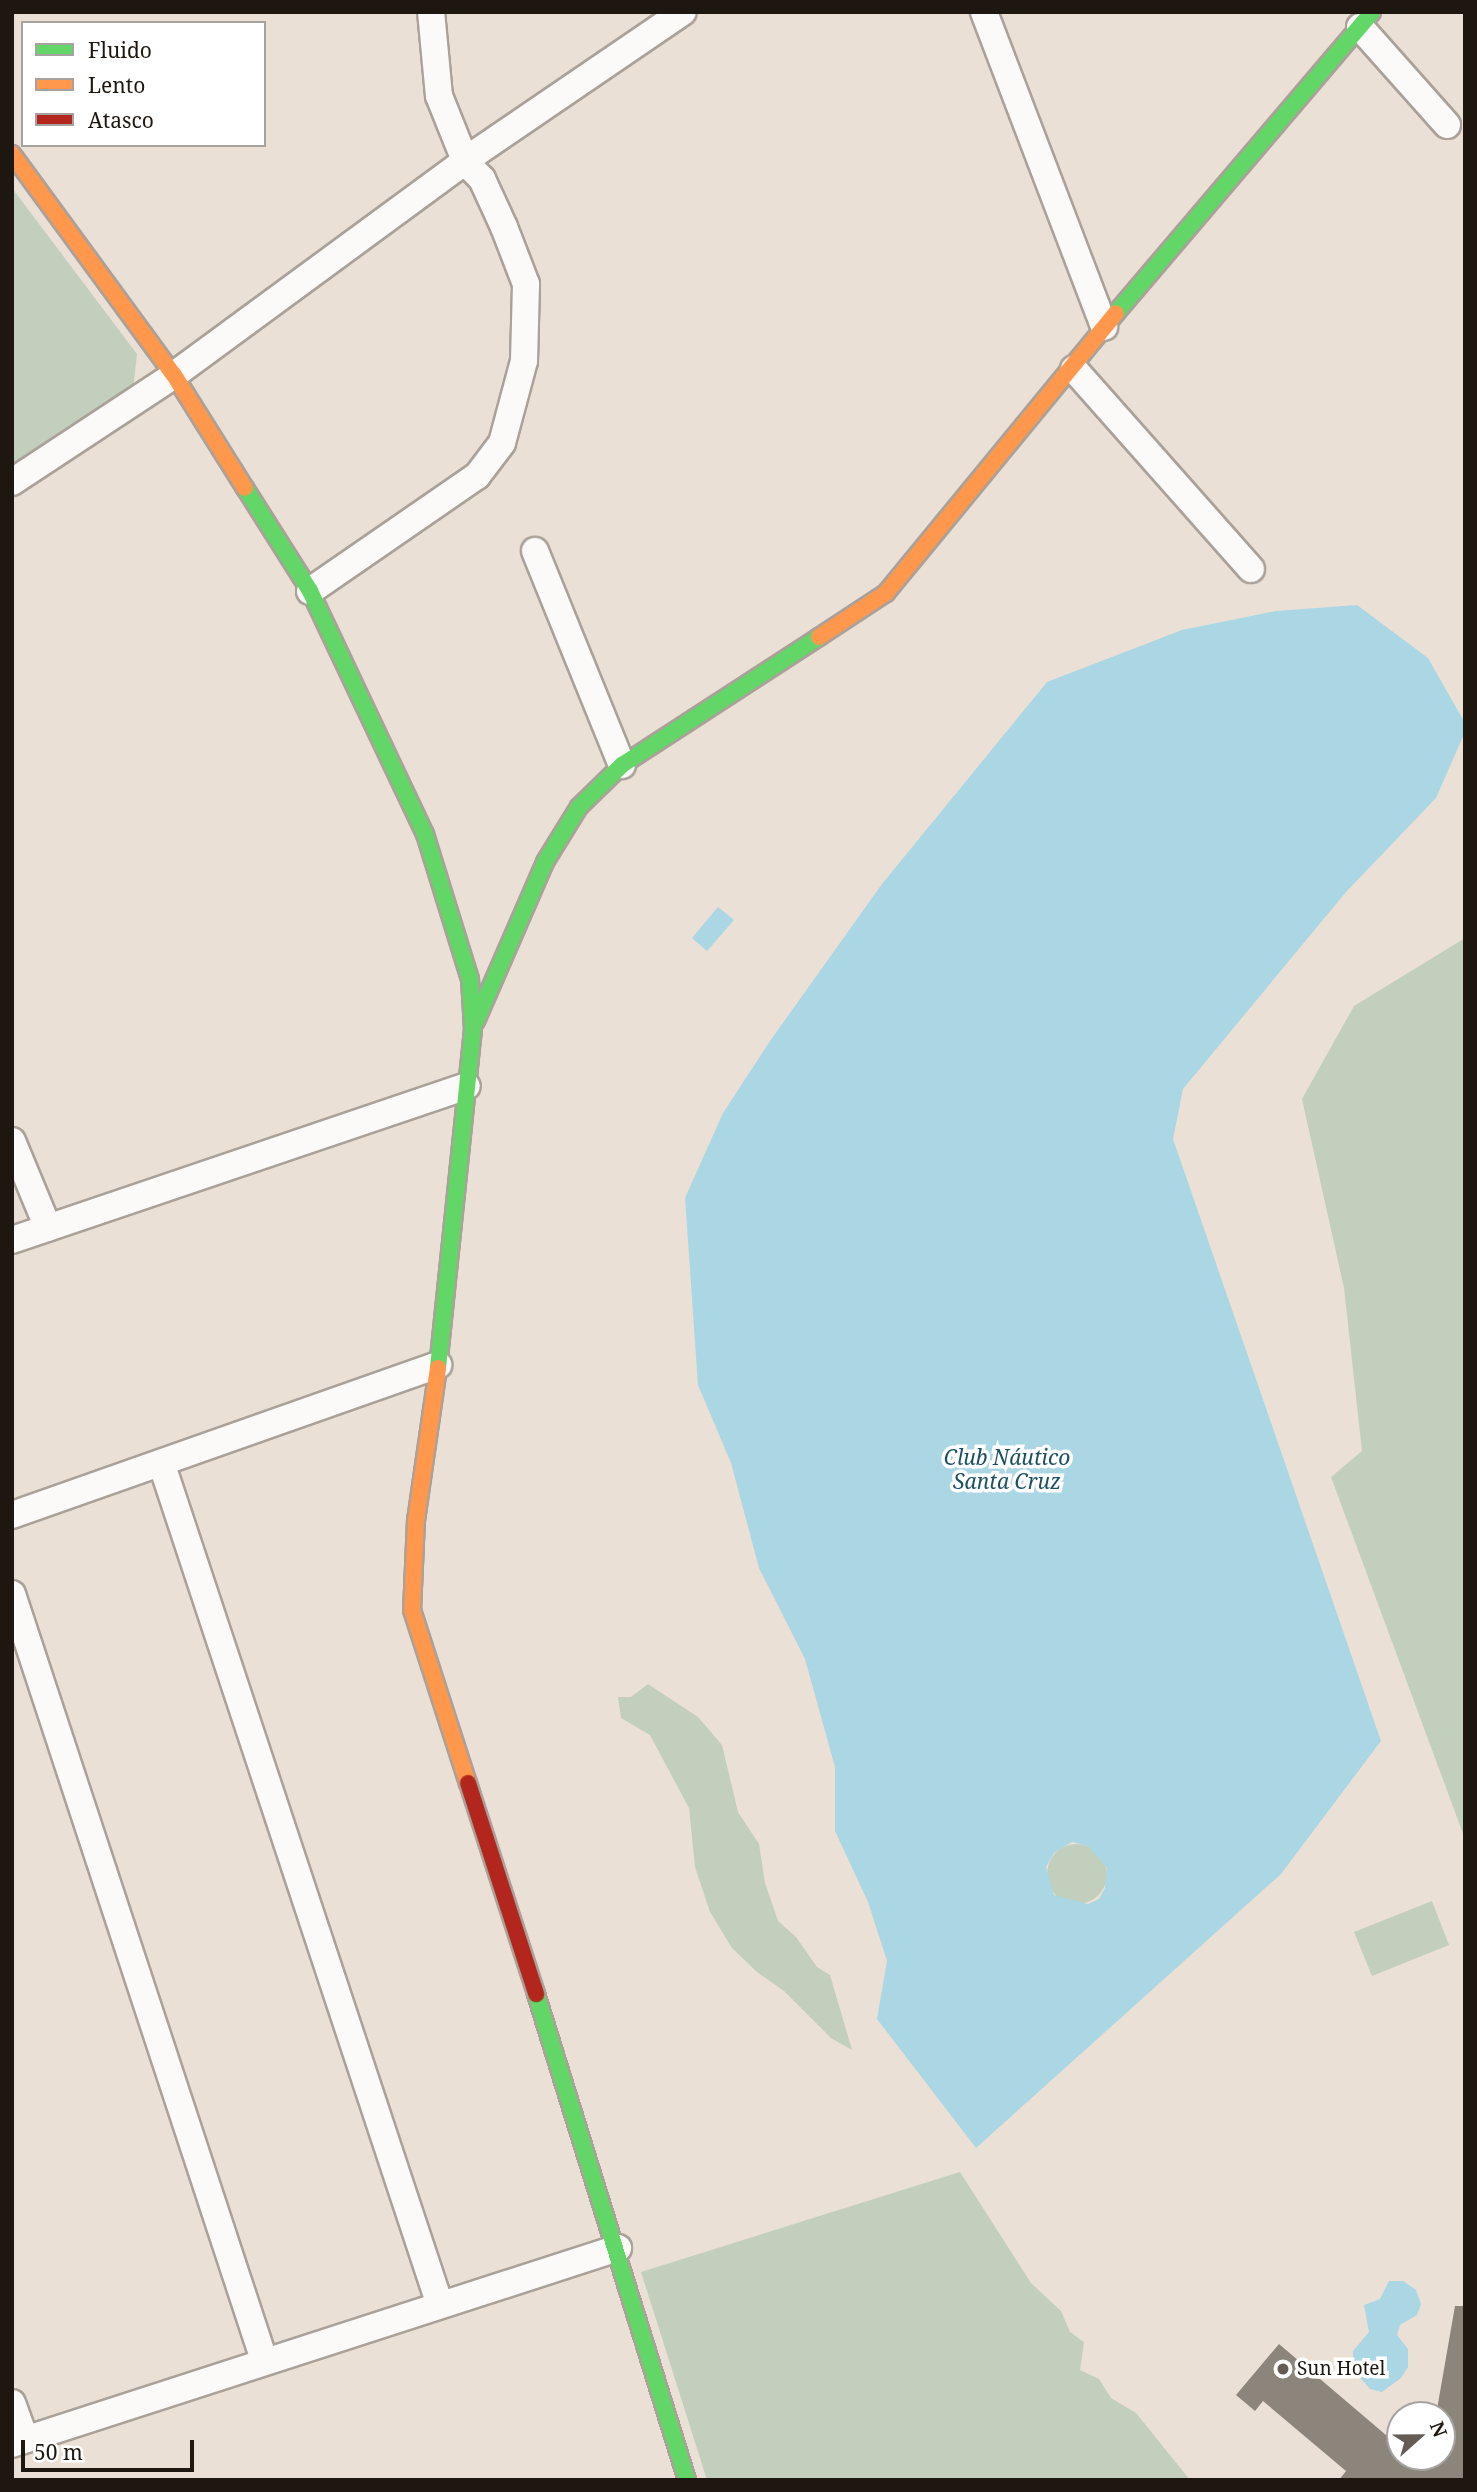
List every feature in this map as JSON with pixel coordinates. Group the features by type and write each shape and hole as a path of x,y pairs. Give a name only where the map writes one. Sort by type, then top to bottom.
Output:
{"street":[{"path":"310,591 448,499 477,476 502,443 524,361 526,284 482,179 466,163 439,96 431,12"},
{"path":"12,482 174,374 466,163 683,12"},
{"path":"984,12 1104,327"},
{"path":"473,1029 545,862 579,807 622,765 886,593 1074,369 1104,327 1366,20 1447,125"},
{"path":"12,154 174,374 310,591 425,834 470,979 473,1029 438,1365 416,1520 412,1610 618,2248 687,2480"},
{"path":"1074,369 1251,569"},
{"path":"535,551 622,765"},
{"path":"12,1240 467,1086"},
{"path":"12,1141 48,1228"},
{"path":"12,1515 162,1465 438,1365"},
{"path":"162,1465 439,2302"},
{"path":"12,1594 264,2360"},
{"path":"12,2403 18,2442 439,2302 618,2248"}],"green space":[{"path":"12,188 137,354 133,390 12,470"},
{"path":"1465,938 1465,1839 1331,1477 1362,1451 1344,1288 1302,1099 1354,1006"},
{"path":"648,1684 698,1717 722,1745 738,1812 759,1844 765,1883 778,1921 796,1937 817,1967 830,1975 852,2050 831,2038 784,1991 757,1972 732,1948 710,1912 695,1867 689,1808 650,1735 621,1718 618,1697 631,1697"},
{"path":"1077,1844 1094,1849 1102,1857 1107,1874 1102,1891 1094,1899 1077,1904 1060,1899 1052,1891 1047,1874 1052,1857 1060,1849"},
{"path":"1432,1901 1449,1945 1372,1976 1354,1932"},
{"path":"960,2172 1031,2283 1061,2311 1070,2332 1084,2342 1080,2370 1099,2379 1111,2398 1136,2413 1190,2480 707,2480 641,2272"}],"water":[{"name":"Club Náutico Santa Cruz","path":"1357,605 1428,658 1465,723 1465,732 1436,798 1346,892 1183,1089 1173,1139 1381,1741 1281,1874 976,2148 877,2019 887,1961 868,1902 835,1831 835,1767 805,1659 759,1568 731,1463 698,1385 685,1198 723,1113 770,1041 882,884 1047,682 1182,630 1276,611","holes":["1072,1842 1088,1846 1107,1868 1105,1888 1099,1899 1088,1904 1054,1895 1046,1867 1054,1853"]},
{"path":"718,907 734,920 707,951 692,938"},
{"path":"1389,2281 1403,2281 1416,2290 1421,2304 1417,2315 1400,2325 1397,2335 1408,2349 1408,2367 1401,2378 1382,2392 1370,2389 1353,2369 1353,2351 1369,2332 1364,2305 1380,2299"}],"building":[{"name":"Sun Hotel","path":"1455,2306 1465,2306 1465,2480 1339,2480 1346,2471 1263,2401 1255,2411 1236,2395 1279,2344 1386,2435 1386,2471 1456,2471 1456,2401 1438,2401"}],"traffic: fast":[{"path":"1116,313 1372,12"},
{"path":"245,488 310,591 425,834 470,979 473,1029 438,1368"},
{"path":"476,1021 545,862 579,807 622,765 819,637"},
{"path":"536,1994 687,2480"}],"traffic: slow":[{"path":"12,154 174,375 245,488"},
{"path":"819,637 886,593 1116,313"},
{"path":"438,1368 416,1520 412,1610 468,1783"}],"traffic: jam":[{"path":"468,1783 536,1994"}],"place":[{"name":"Sun Hotel","path":"1283,2369"}]}
